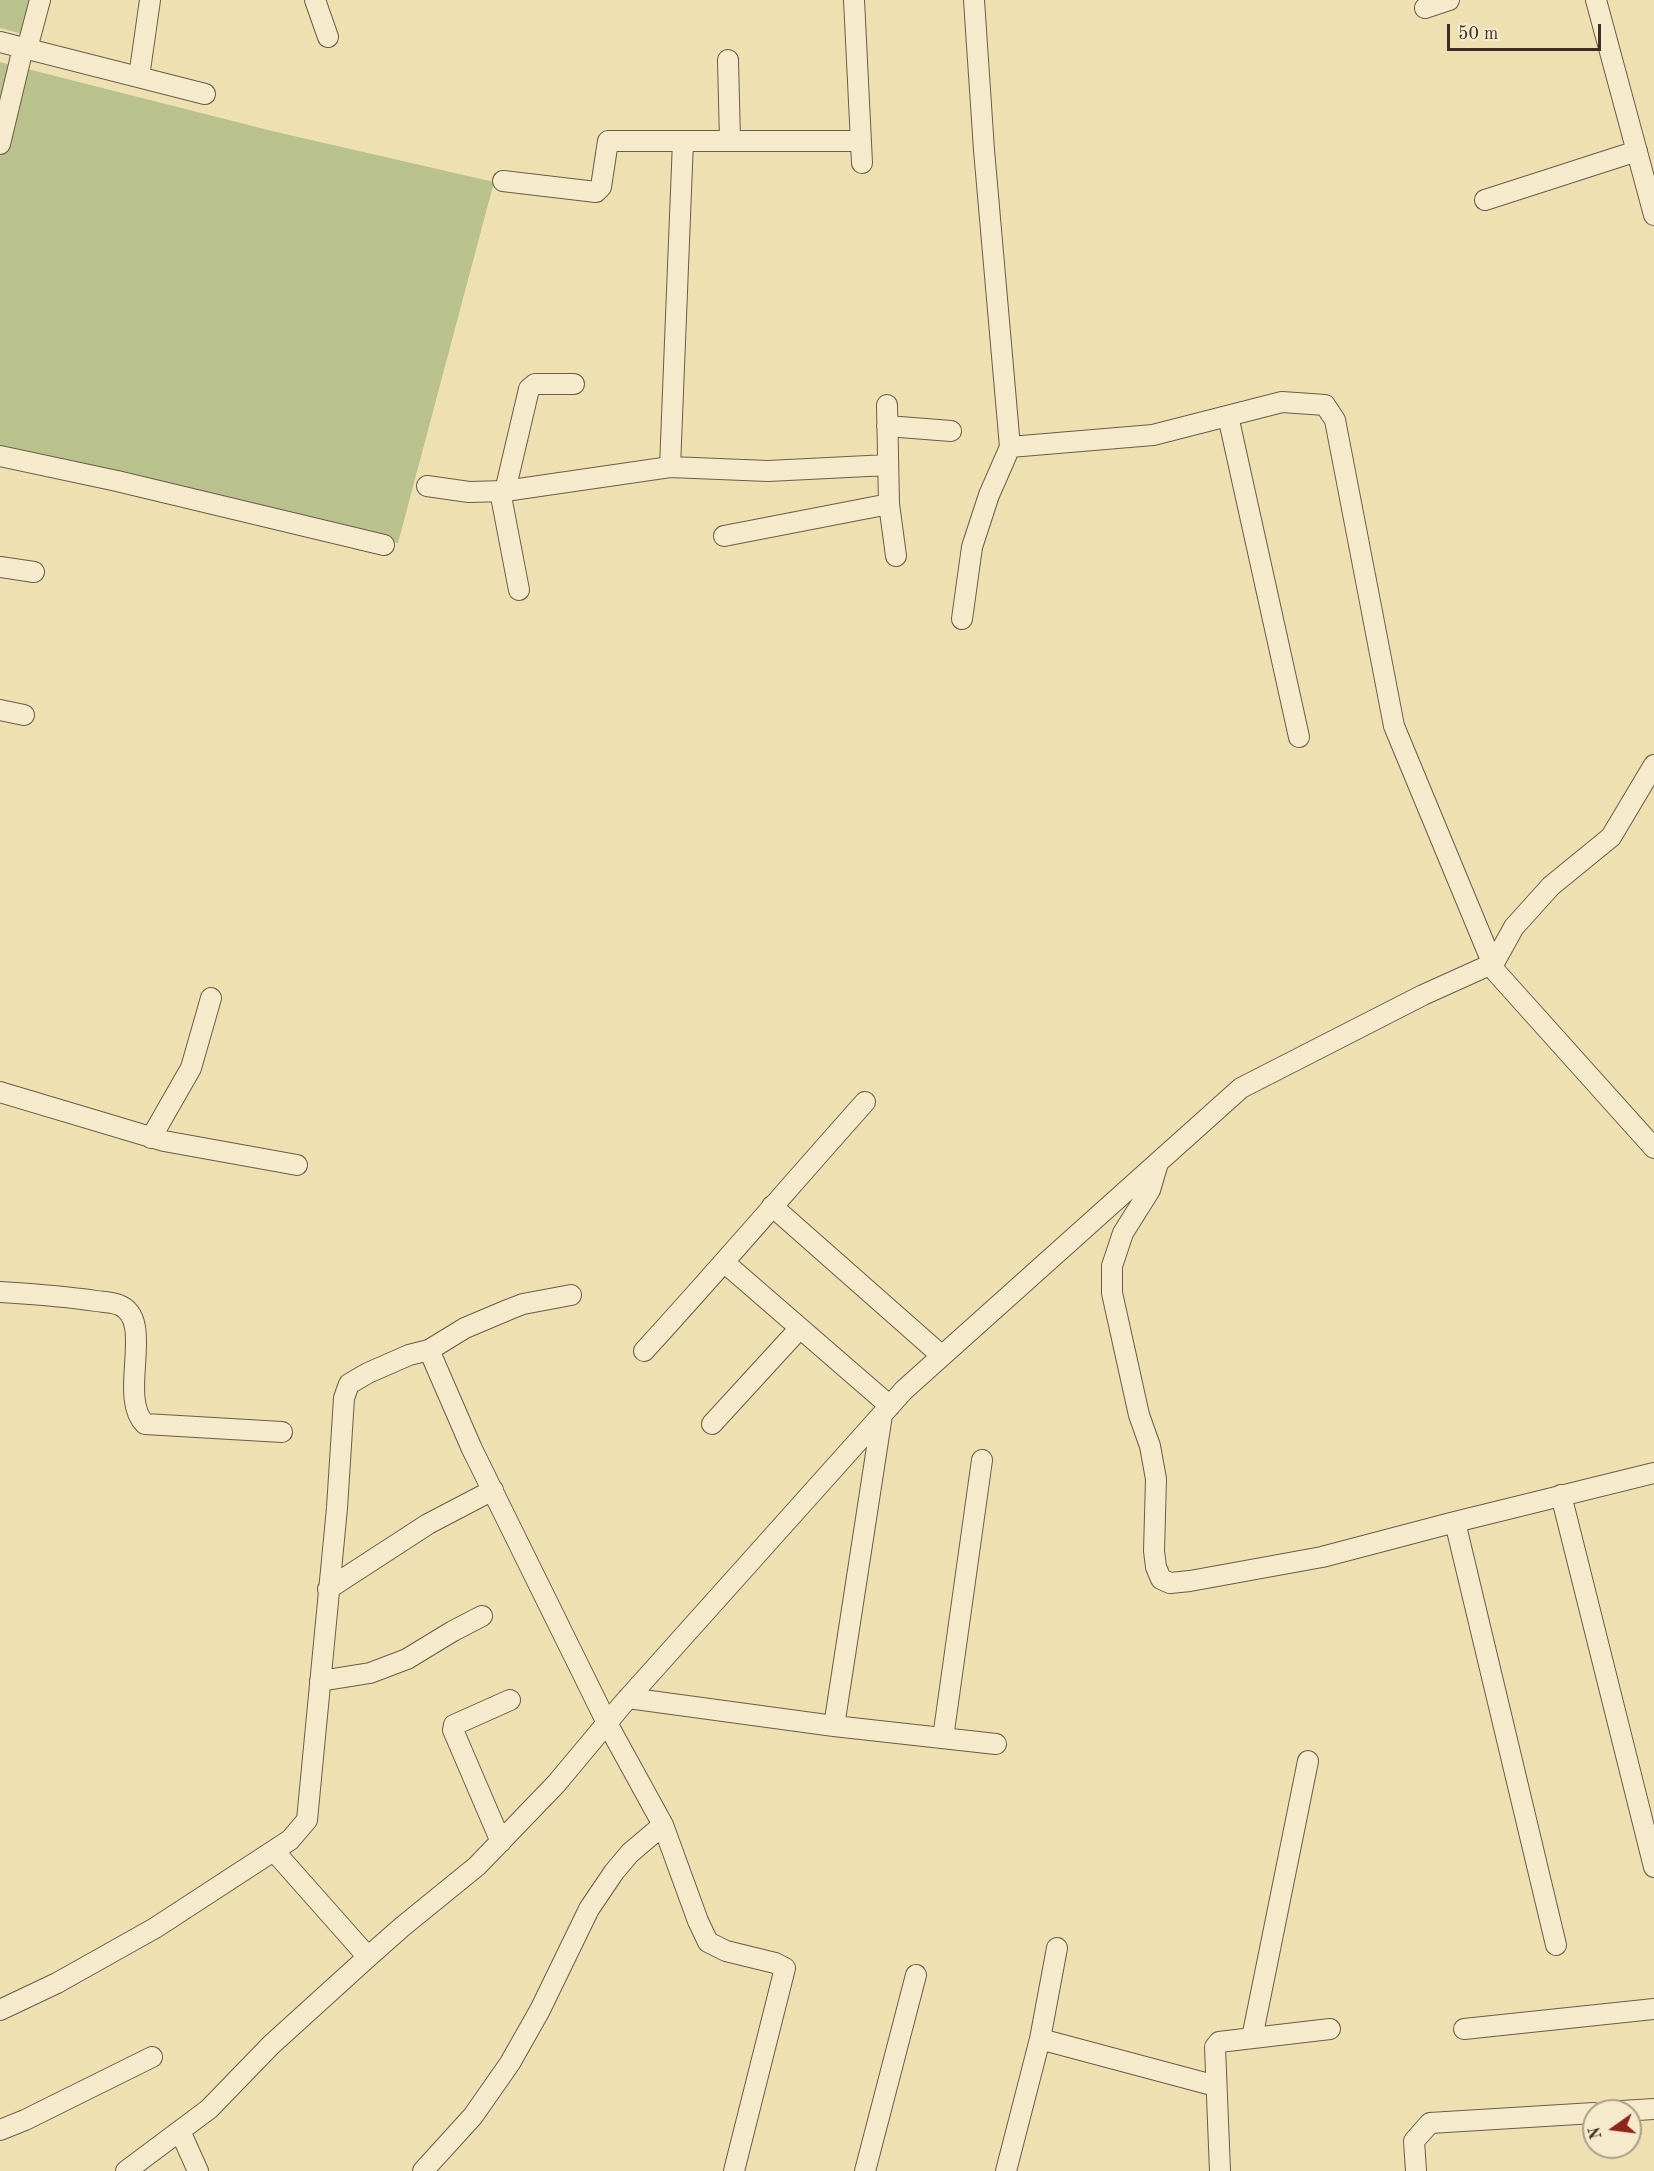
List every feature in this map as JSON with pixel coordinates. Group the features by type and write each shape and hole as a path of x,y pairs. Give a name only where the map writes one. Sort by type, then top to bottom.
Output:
{"street":[{"path":"0,144 40,0"},
{"path":"139,77 150,0"},
{"path":"315,0 328,37"},
{"path":"854,0 862,163"},
{"path":"962,619 972,547 989,495 1010,447 984,150 974,0"},
{"path":"1425,8 1449,0"},
{"path":"1596,0 1654,215"},
{"path":"0,42 205,94"},
{"path":"728,60 730,141"},
{"path":"503,181 596,192 601,187 608,141 861,141"},
{"path":"670,467 683,141"},
{"path":"1485,200 1637,151"},
{"path":"519,590 502,491 529,389 535,384 574,384"},
{"path":"1010,447 1153,435 1282,402 1326,405 1335,420 1394,726 1496,972 1654,1148"},
{"path":"887,405 889,504 896,556"},
{"path":"1228,416 1299,737"},
{"path":"887,426 951,431"},
{"path":"0,456 117,481 384,545"},
{"path":"427,486 469,492 502,491 670,467 768,471 888,465"},
{"path":"724,536 889,504"},
{"path":"0,567 34,572"},
{"path":"0,710 24,715"},
{"path":"126,2171 209,2109 271,2045 402,1927 477,1866 501,1842 556,1784 628,1698 904,1390 1241,1088 1423,995 1494,963 1514,927 1551,886 1611,837 1654,765"},
{"path":"151,1138 191,1068 211,998"},
{"path":"0,1092 151,1138 297,1165"},
{"path":"644,1351 725,1263 772,1206 865,1102"},
{"path":"1158,1163 1150,1190 1123,1233 1112,1266 1112,1293 1139,1415 1150,1446 1156,1479 1154,1551 1156,1567 1161,1579 1170,1583 1190,1581 1322,1557 1654,1473"},
{"path":"772,1206 942,1356"},
{"path":"725,1263 800,1328 886,1411"},
{"path":"0,1292 71,1297 121,1305 130,1315 137,1330 134,1404 138,1417 145,1424 282,1432"},
{"path":"0,2010 57,1983 155,1928 290,1840 307,1820 337,1508 344,1398 349,1384 409,1355 429,1350 465,1328 523,1304 572,1295"},
{"path":"712,1424 800,1328"},
{"path":"429,1350 472,1449 607,1723 663,1825 708,1942 726,1951 776,1963 785,1968 734,2171"},
{"path":"834,1725 886,1411"},
{"path":"943,1738 982,1460"},
{"path":"328,1590 428,1524 493,1490"},
{"path":"1561,1495 1654,1867"},
{"path":"1455,1522 1556,1945"},
{"path":"320,1681 370,1673 407,1659 482,1616"},
{"path":"628,1698 996,1744"},
{"path":"501,1842 453,1730 454,1725 510,1700"},
{"path":"1252,2038 1308,1761"},
{"path":"423,2171 473,2116 510,2063 540,2010 589,1909 614,1872 630,1853 663,1825"},
{"path":"274,1851 368,1957"},
{"path":"1006,2171 1040,2039 1057,1948"},
{"path":"865,2171 916,1975"},
{"path":"1464,2029 1654,2009"},
{"path":"1220,2171 1215,2047 1219,2042 1330,2029"},
{"path":"1040,2039 1216,2086"},
{"path":"0,2130 25,2120 152,2057"},
{"path":"1416,2171 1414,2140 1430,2123 1582,2114"},
{"path":"180,2131 198,2171"}],"green space":[{"path":"0,0 30,0 22,34 0,28"},
{"path":"0,62 272,131 494,182 398,543 0,447"}]}
